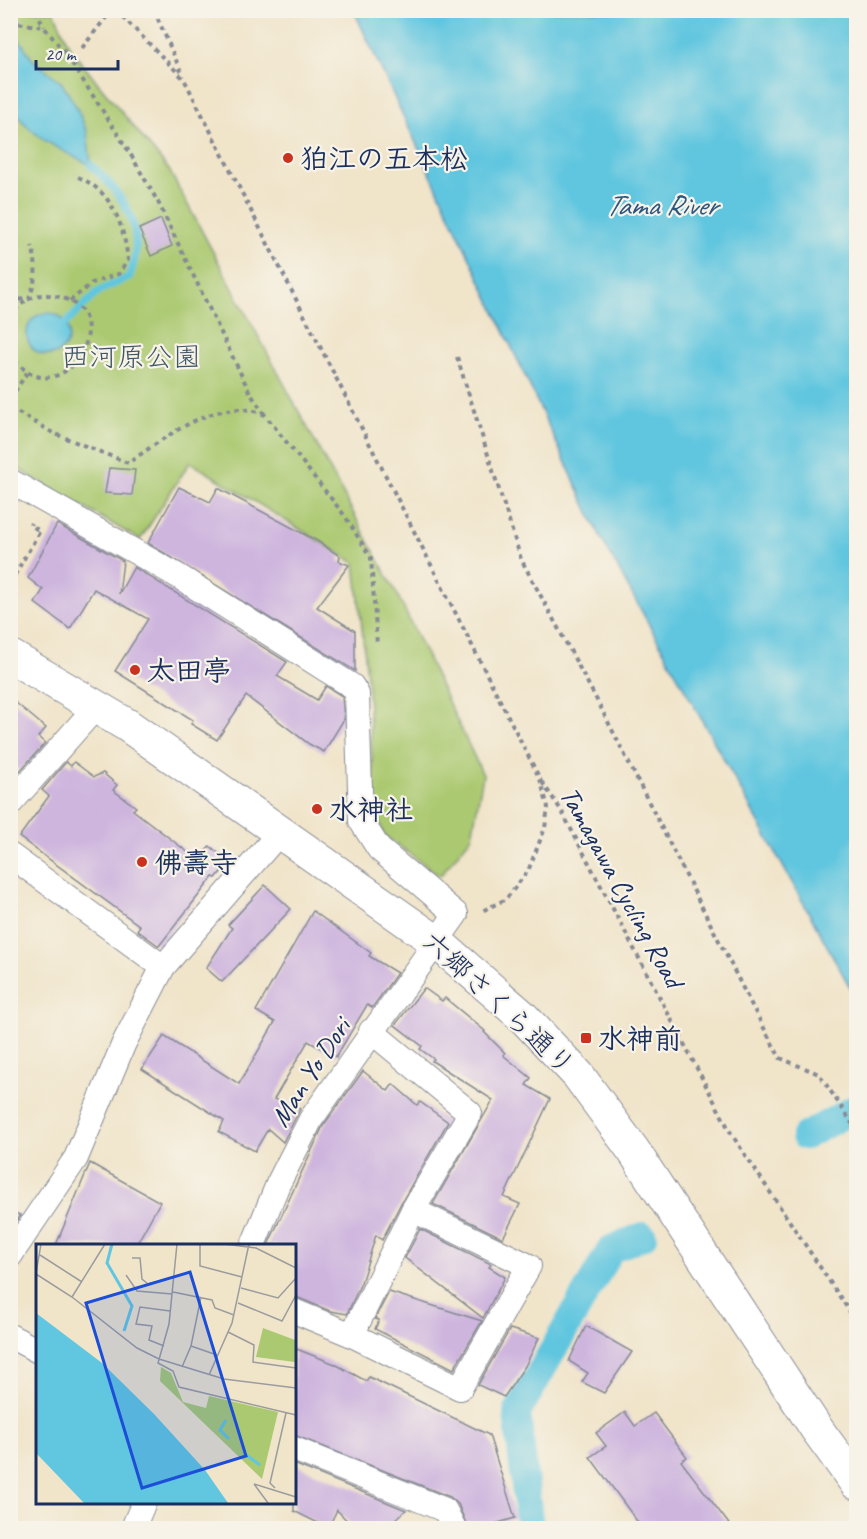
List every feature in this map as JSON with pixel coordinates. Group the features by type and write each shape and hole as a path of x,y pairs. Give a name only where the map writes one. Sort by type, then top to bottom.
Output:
{"main road":[{"name":"六郷さくら通り","path":"10,656 128,725 438,943 522,1016 578,1075 681,1220 816,1428 856,1483"}],"street":[{"path":"10,481 178,576 352,686 357,694 361,821 380,849 456,914"},
{"path":"10,804 96,707"},
{"path":"10,1256 76,1158 124,1043 163,967 280,832"},
{"path":"10,855 163,967"},
{"name":"Man Yo Dori","path":"253,1244 278,1184 311,1119 371,1031 438,943 456,914"},
{"path":"352,1335 413,1210 470,1113 371,1031"},
{"path":"296,1312 352,1335 460,1388 529,1266 413,1210"},
{"path":"10,1336 36,1350"},
{"path":"296,1450 445,1510 454,1528"},
{"path":"133,1528 144,1503"}],"path":[{"path":"36,10 44,27 72,63 128,150 158,202 250,393 345,516 371,558 376,645"},
{"path":"82,48 114,10 184,78"},
{"path":"154,10 184,78 540,779 548,807 545,828 528,870 506,899 473,915 456,914"},
{"path":"10,22 44,27"},
{"path":"70,301 92,283 119,274 128,261 119,218 107,199 92,183 78,177"},
{"path":"29,299 36,279 36,259 32,246"},
{"path":"10,318 16,308 29,299 43,294 60,296 81,311 87,324 88,339 85,352 75,366 62,374 45,376 28,371 19,365 10,353"},
{"path":"10,300 29,299"},
{"path":"457,357 521,559 600,706 780,1058 819,1074 856,1129"},
{"path":"10,399 28,371"},
{"path":"10,408 53,433 128,463 173,433 217,412 250,408 265,415"},
{"path":"10,583 40,531 30,525 42,500"},
{"name":"Tamagawa Cycling Road","path":"540,779 561,810 732,1135 856,1321"}],"green space":[{"name":"西河原公園","path":"11,11 54,11 71,50 169,170 398,596 483,775 472,836 440,876 384,835 375,809 367,676 355,563 190,462 140,540 11,465"}],"water":[{"name":"Tama River","path":"354,11 856,11 856,998 601,538"},
{"path":"11,26 32,59 61,82 76,106 87,132 91,165 43,139 22,120 14,109 8,80"},
{"path":"48,313 56,314 63,319 68,326 68,342 63,349 56,354 48,355 40,354 33,349 28,342 27,334 28,326 33,319 40,314"}],"building":[{"path":"161,219 172,246 151,256 139,229"},
{"path":"109,468 135,470 132,495 105,493"},
{"path":"179,487 210,502 218,488 317,541 340,556 339,561 349,565 317,607 355,631 355,671 148,543"},
{"path":"57,524 123,561 119,594 134,567 287,662 277,676 317,700 326,686 342,696 344,719 324,752 309,744 246,696 217,740 191,724 193,720 115,671 148,619 94,589 70,629 35,603 43,590 28,578"},
{"path":"10,698 46,728 38,737 45,743 20,771 10,762"},
{"path":"66,762 71,766 74,762 94,777 103,773 117,785 113,790 136,807 133,810 198,860 210,846 229,862 216,878 213,877 159,946 137,930 140,926 19,837 49,796 42,790"},
{"path":"265,885 291,909 222,982 206,968 232,928 228,925"},
{"path":"313,911 371,953 369,956 397,973 372,1008 367,1005 336,1057 308,1041 274,1099 300,1109 283,1142 268,1129 255,1151 219,1132 224,1121 142,1069 164,1036 239,1084 275,1022 256,1011"},
{"path":"424,988 442,1001 445,998 485,1031 505,1053 503,1055 531,1078 526,1085 550,1099 504,1197 520,1204 503,1238 433,1204 493,1100 432,1061 434,1059 420,1049 422,1046 395,1025"},
{"path":"363,1071 388,1091 393,1084 417,1105 420,1102 448,1122 382,1240 376,1235 361,1283 347,1314 330,1311 296,1297 296,1244 268,1244 323,1126"},
{"path":"90,1163 160,1202 137,1244 56,1244"},
{"path":"10,1211 20,1215 10,1230"},
{"path":"420,1229 491,1264 489,1267 505,1277 483,1318 405,1258"},
{"path":"389,1292 482,1321 454,1369 375,1329 379,1320 375,1319"},
{"path":"586,1326 632,1352 604,1393 582,1382 588,1373 569,1361"},
{"path":"510,1329 539,1338 525,1366 504,1397 478,1385"},
{"path":"296,1349 335,1364 366,1381 369,1377 489,1435 515,1518 481,1528 468,1528 458,1504 450,1497 296,1436"},
{"path":"625,1412 635,1426 654,1413 687,1457 681,1461 732,1528 642,1528 590,1457 606,1446 596,1433"},
{"path":"296,1465 406,1510 386,1528 354,1528 337,1510 328,1528 294,1511"}],"waterway":[{"path":"66,323 99,291 129,277 134,260 136,244 130,215 114,189 91,165"},
{"path":"805,1136 856,1108"},
{"path":"530,1528 517,1413 611,1249 643,1236"}],"place":[{"name":"狛江の五本松","path":"288,158"},
{"name":"太田亭","path":"135,670"},
{"name":"水神社","path":"317,809"},
{"name":"佛壽寺","path":"142,862"},
{"name":"水神前","path":"586,1038"}]}
